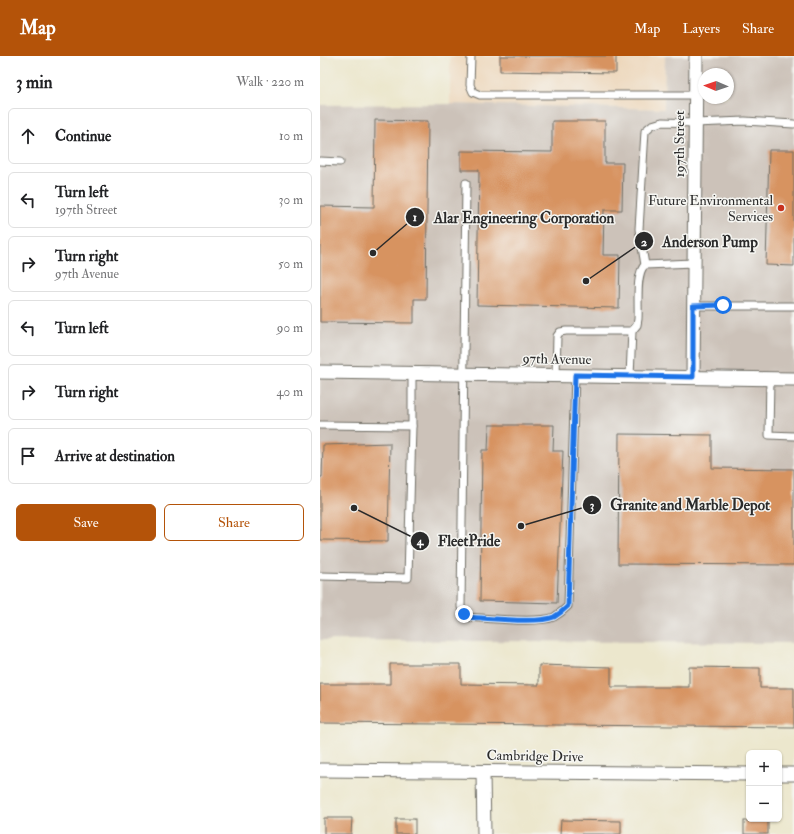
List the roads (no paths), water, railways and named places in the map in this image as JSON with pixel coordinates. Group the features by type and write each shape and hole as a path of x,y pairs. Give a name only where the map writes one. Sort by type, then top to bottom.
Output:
{"street":[{"name":"197th Street","path":"693,377 696,56"},
{"name":"97th Avenue","path":"320,372 794,379"},
{"name":"Cambridge Drive","path":"320,770 746,774"},
{"path":"483,772 484,834"},
{"path":"782,774 794,774"}],"lane":[{"path":"471,56 470,85 473,92 480,95 695,95"},
{"path":"630,376 632,331 637,325 639,275 645,265 639,229 645,132 652,125 662,122 695,123 745,121 794,124"},
{"path":"320,161 340,162"},
{"path":"466,184 461,607 467,617 541,620 553,617 568,606 575,375"},
{"path":"645,265 694,263"},
{"path":"693,306 794,306"},
{"path":"556,375 557,336 560,332 632,331"},
{"path":"320,576 408,578 412,373"},
{"path":"770,378 769,435 794,436"},
{"path":"320,425 412,426"}],"place":[{"name":"Future Environmental Services","path":"781,208"},
{"name":"Alar Engineering Corporation","path":"373,253"},
{"name":"Anderson Pump","path":"586,281"},
{"name":"FleetPride","path":"354,508"},
{"name":"Granite and Marble Depot","path":"521,526"}]}
